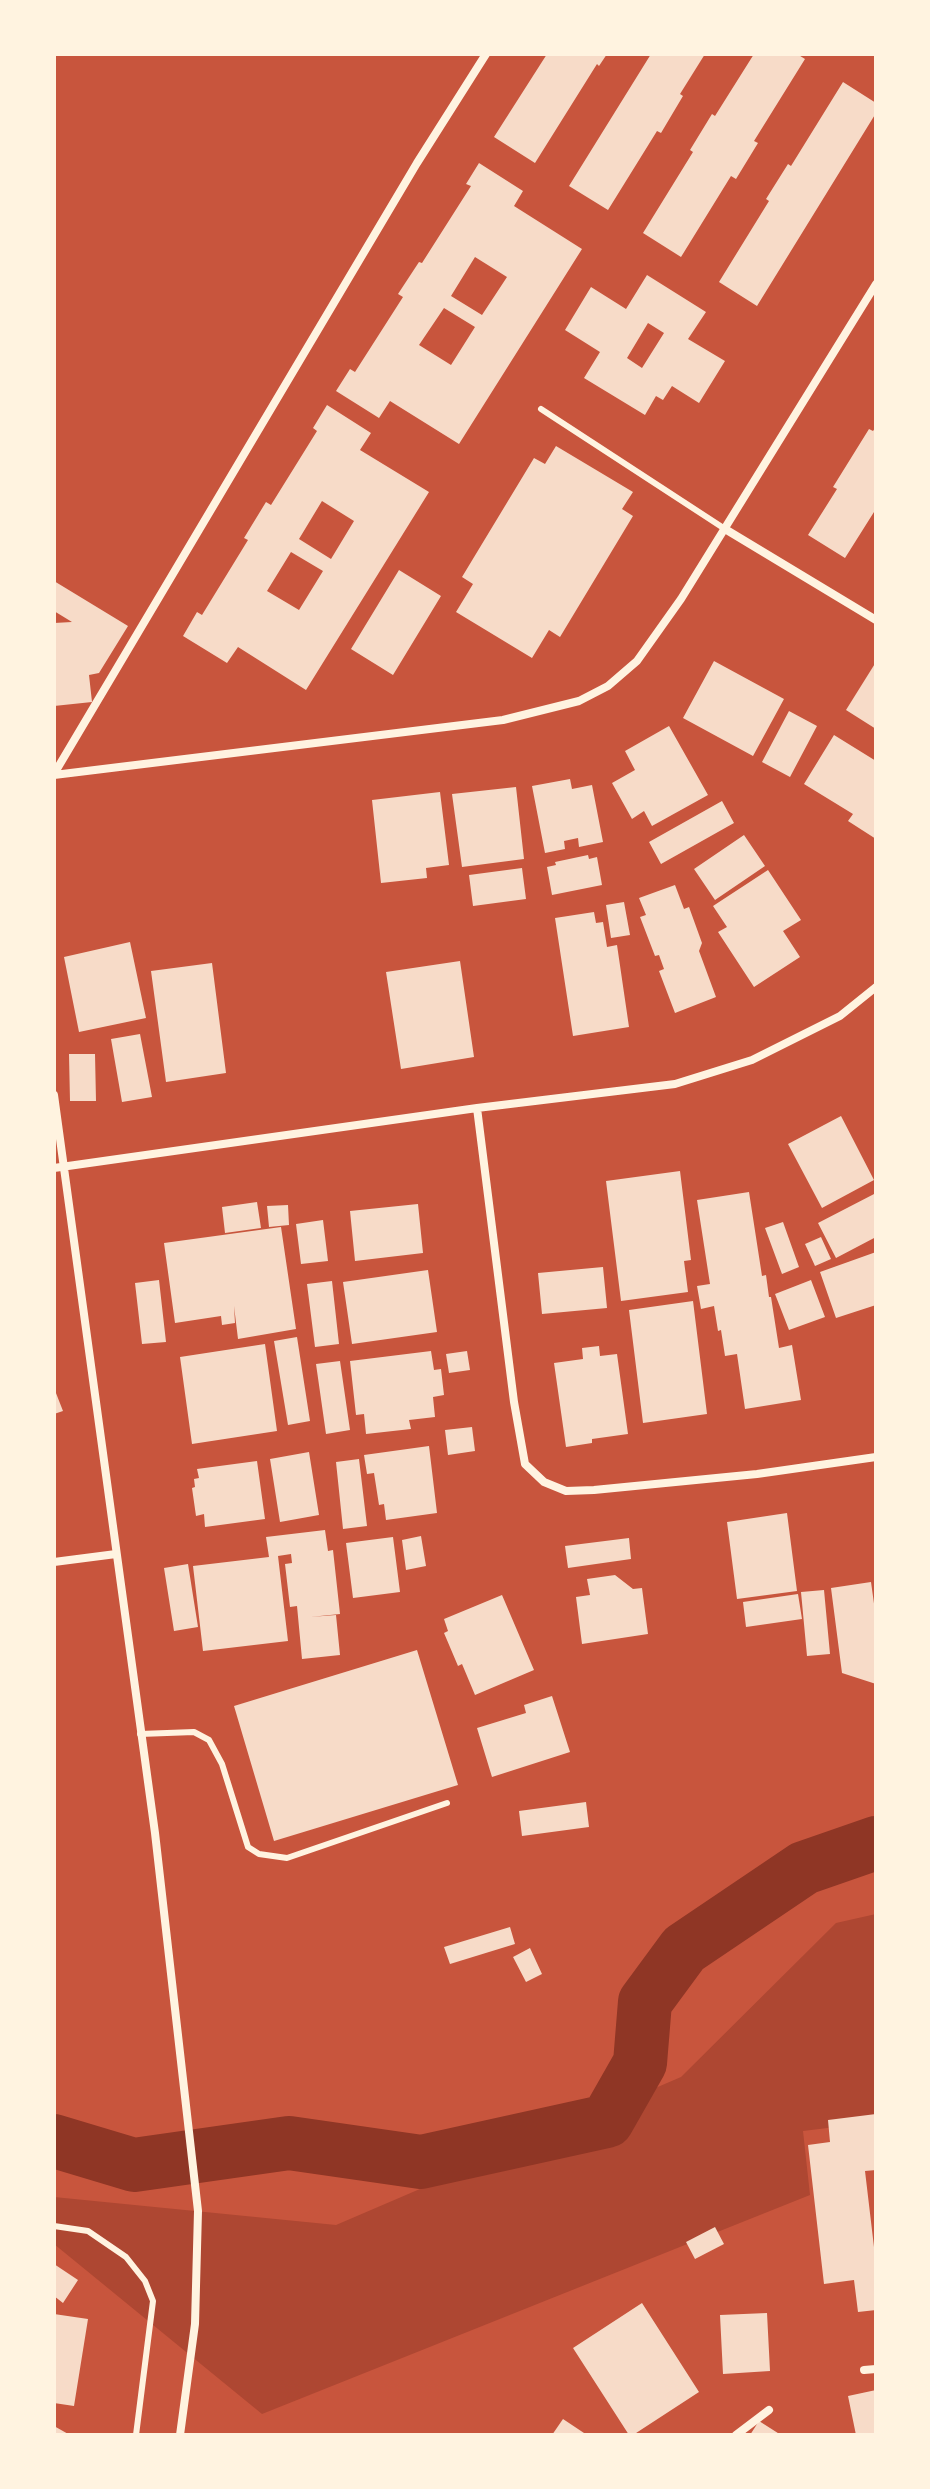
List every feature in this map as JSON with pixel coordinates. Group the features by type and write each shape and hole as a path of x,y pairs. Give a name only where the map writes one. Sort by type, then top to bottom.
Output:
{"street":[{"path":"54,774 417,163 486,54"},
{"path":"54,774 503,720 579,701 608,686 637,661 681,599 874,290"},
{"path":"725,529 876,620"},
{"path":"54,1168 477,1108 675,1084 752,1060 840,1016 876,987"},
{"path":"54,1095 155,1833 198,2211 195,2324 180,2434"},
{"path":"477,1108 514,1402 525,1464 544,1482 566,1491 594,1490 757,1474 876,1457"},
{"path":"54,1562 116,1554"},
{"path":"864,2370 876,2369"},
{"path":"736,2435 769,2410"}],"lane":[{"path":"541,409 725,529"},
{"path":"140,1734 194,1732 209,1740 222,1764 248,1847 259,1854 287,1858 447,1803"},
{"path":"54,2226 88,2231 126,2257 145,2281 153,2301 136,2435"}],"shaded area":[{"path":"876,1914 876,2122 803,2131 810,2195 262,2414 54,2244 54,2197 336,2225 681,2077 836,1923"}],"building":[{"path":"547,54 607,54 599,66 597,64 535,163 494,137"},
{"path":"651,54 705,54 661,133 657,131 608,210 569,186"},
{"path":"754,54 797,54 805,59 754,141 758,143 736,179 731,176 681,257 643,233 693,152 690,150 712,114 715,116"},
{"path":"843,82 876,103 876,113 757,306 719,282 769,201 766,199 788,164 791,166"},
{"path":"479,163 523,191 514,206 582,249 459,444 390,401 379,418 336,391 350,369 355,372 403,297 398,294 419,262 422,263 471,186 466,184","holes":["475,257 507,277 482,315 451,296","444,308 475,327 451,365 419,345"]},
{"path":"647,275 706,312 688,339 725,361 699,403 672,386 663,400 656,396 645,415 584,378 600,352 565,330 591,287 626,309","holes":["648,323 664,333 642,368 627,358"]},
{"path":"327,405 371,433 360,450 429,492 306,690 238,647 227,663 183,636 197,612 202,615 248,540 244,538 266,502 271,505 317,431 313,428","holes":["322,501 354,521 331,559 299,539","291,552 323,571 299,610 267,591"]},
{"path":"876,427 876,514 874,512 845,558 808,535 869,429 873,431"},
{"path":"556,446 633,492 622,509 633,516 560,637 549,630 532,658 456,612 473,584 462,577 534,458 545,464"},
{"path":"399,570 441,596 393,675 351,649"},
{"path":"54,581 128,626 99,673 89,675 92,702 54,706 54,623 72,622 54,611"},
{"path":"714,661 784,699 753,756 683,718"},
{"path":"876,662 876,729 846,710"},
{"path":"789,711 817,726 790,777 762,762"},
{"path":"669,726 708,795 652,826 644,811 632,819 612,783 635,770 625,751"},
{"path":"834,735 876,761 876,839 848,821 853,814 804,784"},
{"path":"570,779 572,789 592,785 603,842 579,847 578,838 564,841 565,849 545,853 532,786"},
{"path":"516,787 524,859 462,867 452,794"},
{"path":"440,792 449,865 426,868 427,878 381,883 372,800"},
{"path":"722,801 734,823 661,864 649,842"},
{"path":"744,835 765,866 715,900 694,869"},
{"path":"588,855 589,859 597,857 602,885 552,895 547,867 556,865 555,862"},
{"path":"522,868 526,899 473,906 469,875"},
{"path":"768,870 801,920 783,931 800,957 754,987 718,932 727,927 713,906"},
{"path":"675,885 684,909 689,907 702,943 699,951 716,997 675,1013 659,971 664,969 659,955 655,956 640,917 646,915 639,898"},
{"path":"624,902 630,935 611,938 606,905"},
{"path":"594,912 596,923 603,922 607,947 617,945 629,1027 573,1036 555,918"},
{"path":"130,942 146,1018 79,1032 64,957"},
{"path":"460,961 474,1057 401,1069 386,972"},
{"path":"212,963 226,1073 166,1082 151,971"},
{"path":"140,1034 152,1097 122,1102 111,1039"},
{"path":"69,1054 95,1054 96,1101 70,1101"},
{"path":"841,1116 874,1180 822,1208 788,1144"},
{"path":"680,1171 691,1260 684,1261 688,1292 621,1301 606,1181"},
{"path":"749,1192 762,1276 766,1275 779,1348 792,1345 801,1400 745,1409 737,1354 725,1356 714,1306 701,1309 697,1286 710,1284 697,1200"},
{"path":"876,1193 876,1237 836,1258 818,1223"},
{"path":"257,1202 261,1228 225,1233 222,1207"},
{"path":"418,1204 423,1253 355,1261 350,1211"},
{"path":"288,1205 289,1225 269,1227 267,1206"},
{"path":"323,1220 328,1261 301,1264 296,1224"},
{"path":"783,1222 799,1267 782,1274 765,1228"},
{"path":"281,1227 296,1329 238,1339 234,1306 235,1323 222,1325 221,1316 175,1323 164,1243"},
{"path":"821,1237 831,1259 815,1266 805,1244"},
{"path":"876,1252 876,1305 836,1318 820,1272"},
{"path":"603,1267 607,1308 542,1314 538,1273"},
{"path":"428,1270 437,1332 352,1344 343,1282"},
{"path":"159,1280 166,1342 142,1344 135,1283"},
{"path":"811,1280 825,1317 789,1330 775,1294"},
{"path":"332,1281 339,1344 315,1347 307,1284"},
{"path":"693,1301 707,1414 643,1423 629,1310"},
{"path":"297,1337 310,1421 288,1425 274,1341"},
{"path":"265,1344 277,1431 192,1444 180,1357"},
{"path":"599,1346 600,1356 617,1354 628,1434 592,1439 592,1443 566,1447 554,1363 583,1359 582,1348"},
{"path":"431,1351 434,1370 441,1369 444,1395 433,1397 435,1417 409,1420 411,1429 366,1434 364,1414 356,1415 350,1361"},
{"path":"467,1351 470,1370 449,1373 446,1354"},
{"path":"340,1361 350,1430 326,1434 316,1364"},
{"path":"54,1388 63,1411 54,1414"},
{"path":"472,1427 475,1451 448,1455 445,1430"},
{"path":"429,1446 437,1513 386,1520 384,1504 379,1505 374,1473 367,1474 364,1455"},
{"path":"309,1452 319,1515 280,1522 270,1459"},
{"path":"359,1459 367,1526 343,1529 336,1462"},
{"path":"257,1461 265,1519 205,1527 204,1514 196,1516 192,1488 195,1487 194,1479 199,1478 197,1469"},
{"path":"787,1513 797,1591 737,1599 727,1522"},
{"path":"325,1530 328,1551 333,1550 340,1614 310,1617 336,1615 340,1655 302,1659 297,1606 290,1607 285,1564 292,1563 291,1554 278,1556 288,1641 203,1651 193,1566 269,1557 266,1537"},
{"path":"421,1536 426,1566 406,1570 402,1540"},
{"path":"393,1537 400,1592 353,1598 346,1543"},
{"path":"629,1538 631,1559 568,1568 565,1546"},
{"path":"188,1564 198,1627 174,1631 164,1568"},
{"path":"615,1575 633,1589 642,1588 648,1634 582,1644 576,1597 590,1595 587,1579"},
{"path":"871,1582 876,1618 876,1684 842,1673 831,1588"},
{"path":"824,1590 830,1654 807,1656 801,1592"},
{"path":"798,1594 802,1619 746,1627 743,1602"},
{"path":"502,1595 534,1670 475,1695 444,1633 448,1631 444,1619"},
{"path":"417,1650 458,1785 274,1841 234,1706"},
{"path":"552,1696 570,1752 492,1777 477,1728 526,1713 524,1705"},
{"path":"586,1802 589,1827 522,1836 519,1811"},
{"path":"510,1927 515,1944 450,1964 444,1947"},
{"path":"530,1948 542,1974 526,1982 513,1957"},
{"path":"876,2114 876,2170 865,2171 876,2264 876,2310 858,2312 854,2280 824,2284 808,2145 830,2142 828,2120"},
{"path":"715,2227 724,2244 695,2259 686,2242"},
{"path":"54,2264 78,2280 63,2303 54,2296"},
{"path":"642,2303 699,2392 629,2435 573,2348"},
{"path":"767,2313 770,2371 723,2374 720,2315"},
{"path":"54,2314 88,2319 74,2406 54,2403"},
{"path":"876,2390 876,2435 856,2435 848,2396"},
{"path":"563,2419 587,2435 552,2435"},
{"path":"759,2421 781,2435 750,2435"},
{"path":"54,2426 70,2435 54,2435"}],"waterway":[{"path":"54,2141 134,2165 289,2143 421,2162 607,2121 640,2063 645,2002 684,1949 804,1868 876,1843"}]}
